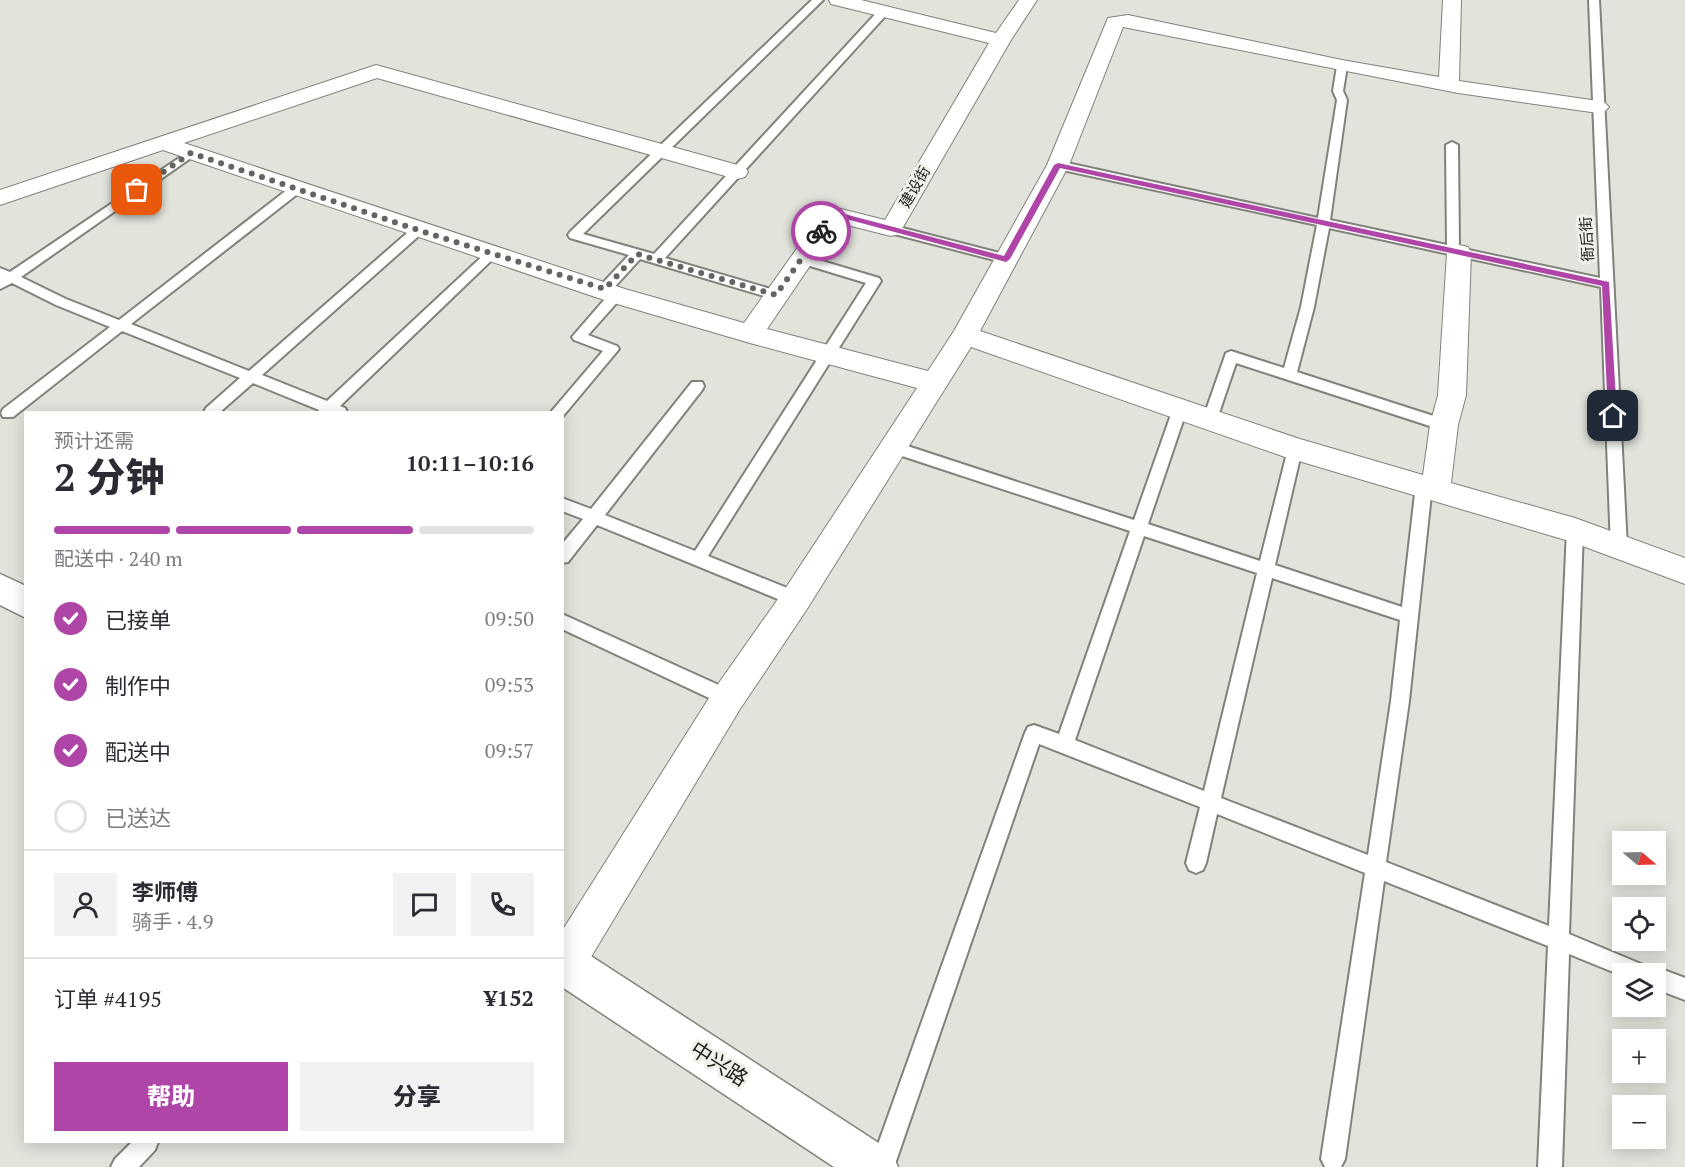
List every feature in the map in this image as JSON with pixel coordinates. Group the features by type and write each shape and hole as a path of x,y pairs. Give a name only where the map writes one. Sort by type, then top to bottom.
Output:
{"main road":[{"path":"0,588 24,603"},
{"name":"中兴路","path":"564,963 875,1167"}],"street":[{"path":"838,0 1001,40"},
{"name":"建设街","path":"891,229 1001,40 1028,0"},
{"path":"1449,85 1452,0"},
{"path":"564,963 728,698 796,599 965,335 1058,165 1115,22 1128,21 1342,66 1449,85 1598,107"},
{"path":"0,198 376,71 737,172"},
{"path":"162,143 418,230 611,292 750,334 933,382"},
{"path":"750,334 833,214"},
{"path":"1430,487 1452,395 1456,252"},
{"path":"965,335 1295,449 1575,530 1685,571"}],"lane":[{"path":"776,295 574,235 818,0"},
{"name":"衙后街","path":"1594,0 1619,548"},
{"path":"656,260 884,11"},
{"path":"1289,375 1303,330 1324,224 1342,100 1338,92 1342,66"},
{"path":"1452,145 1456,252"},
{"path":"4,278 191,153"},
{"path":"1058,165 1606,284"},
{"path":"8,413 296,189"},
{"path":"833,214 1006,259"},
{"path":"212,411 418,230"},
{"path":"4,278 120,326 252,376 332,411 492,254"},
{"path":"559,411 612,349 579,336 637,254"},
{"path":"698,559 874,281 801,259"},
{"path":"1210,419 1231,356 1444,425"},
{"path":"564,554 697,386"},
{"path":"1064,745 1180,409"},
{"path":"892,447 1409,616"},
{"path":"1196,863 1295,449"},
{"path":"1333,1159 1400,700 1409,616 1430,487"},
{"path":"564,505 796,599"},
{"path":"1550,1167 1575,530"},
{"path":"564,622 728,698"},
{"path":"882,1167 1034,733 1618,963"},
{"path":"1666,982 1685,989"},
{"path":"123,1167 146,1143"}],"way so far":[{"path":"137,190 191,153 418,230 605,289 637,254 776,295 821,231"}],"route":[{"path":"821,231 833,214 1006,259 1058,165 1606,284 1613,416"}]}
